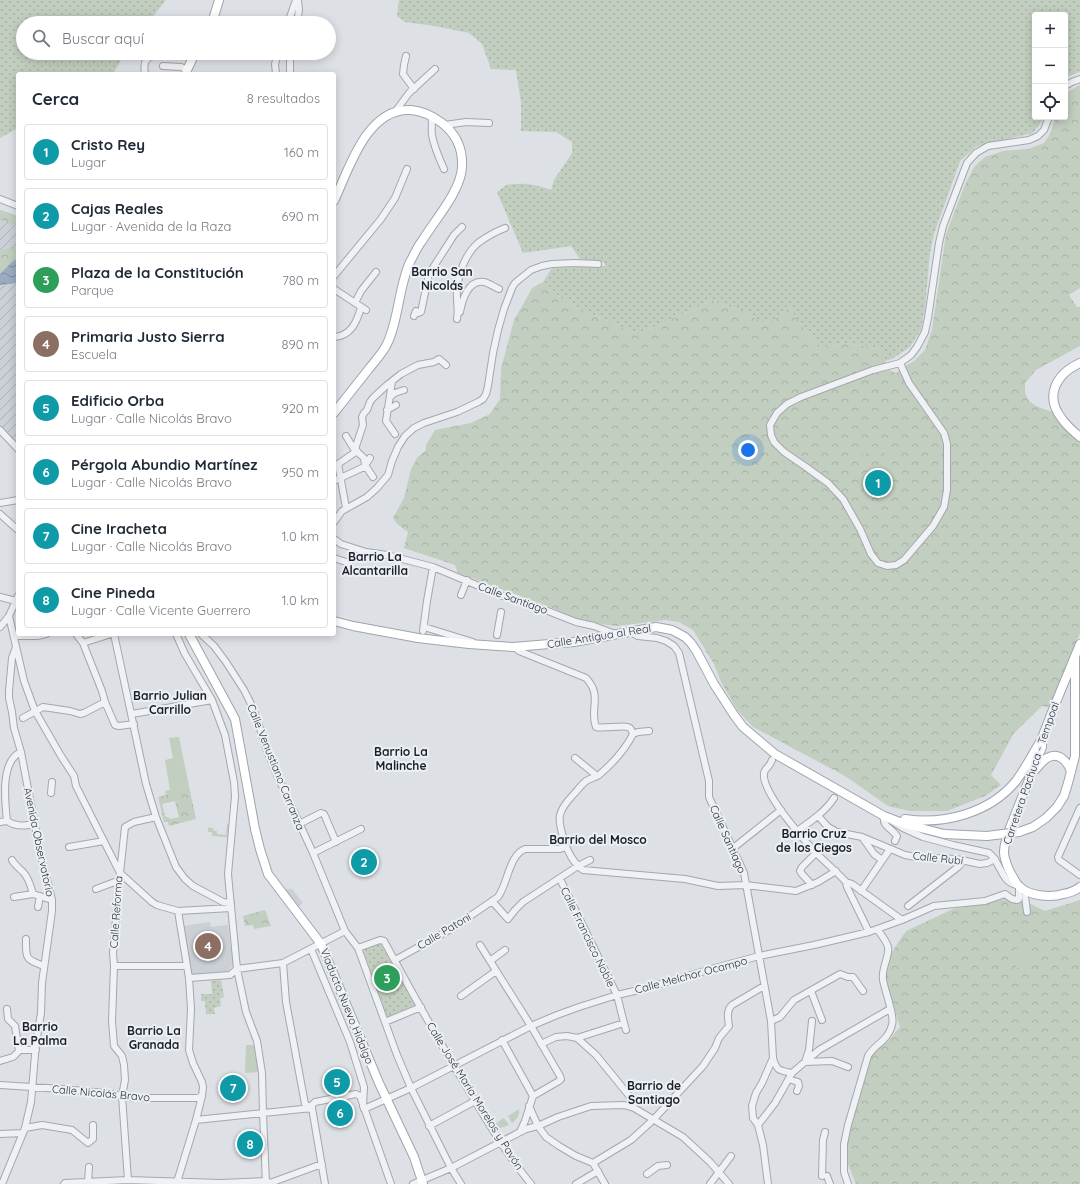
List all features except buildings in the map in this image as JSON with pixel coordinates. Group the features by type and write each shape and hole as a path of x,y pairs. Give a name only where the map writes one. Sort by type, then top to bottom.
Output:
{"main road":[{"path":"214,16 219,0"},
{"path":"187,72 193,60"},
{"path":"336,197 354,157 373,126 395,112 405,110 431,116 445,125 455,136 460,147 462,155 460,180 453,194 421,242 405,274 389,339 385,347 336,410"},
{"path":"1080,363 1070,368 1063,374 1054,388 1053,397 1057,411 1062,420 1080,437"},
{"name":"Calle Antigua al Real","path":"336,622 418,638 513,647 574,642 656,627 672,630 685,637 691,643 724,701 743,727 753,737 775,754 884,816"},
{"name":"Viaducto Nuevo Hidalgo","path":"190,636 235,720 255,829 268,874 321,944 379,1083 414,1157 422,1182"},
{"name":"Carretera Pachuca - Tempoal","path":"1022,888 1006,863 1004,852 1007,836 1042,747 1042,738 1080,644"},
{"path":"884,816 905,824 944,834 987,836 1020,832 1033,827 1046,818 1057,807 1064,796 1075,756 1076,654"},
{"path":"884,816 916,821 933,821 957,817 972,812 988,804 1014,783 1042,738"},
{"path":"1032,774 1044,761 1052,756 1062,757 1069,765 1071,773"},
{"path":"1022,888 1046,896 1056,896 1079,889"}],"street":[{"path":"291,16 297,0"},
{"path":"297,0 298,16"},
{"path":"406,56 403,74 414,89"},
{"path":"145,72 144,63 146,60"},
{"path":"276,60 276,72"},
{"path":"290,60 290,72"},
{"path":"162,66 181,67 187,72"},
{"path":"395,112 409,93 435,69"},
{"path":"1068,84 1080,79"},
{"path":"431,116 433,121 432,134 435,147 444,169"},
{"path":"900,363 908,383 944,433 948,450 947,490 944,507 933,526 904,560 887,566 878,563 871,554 860,529 843,499 828,483 784,452 774,442 771,435 770,425 777,413 787,404 801,397 873,370 900,363 911,355 925,332 943,226 967,163 976,153 988,146 1029,140 1038,136 1044,130 1048,120"},
{"path":"445,125 466,122 490,123"},
{"path":"336,274 381,218 395,198 407,169"},
{"path":"0,199 6,203 16,206"},
{"path":"414,316 416,311 419,313 421,310 430,274 454,235 462,228"},
{"path":"499,289 484,282 472,286 465,295 457,319 458,311 456,298 464,262 476,244 505,228"},
{"path":"336,519 346,508 367,497 378,488 388,475 398,447 405,436 414,428 457,412 483,399 488,386 498,330 504,309 515,283 531,270 547,265 575,263 598,264"},
{"path":"355,303 361,292 376,272"},
{"path":"336,290 364,309 352,328 339,337 336,337"},
{"path":"346,508 337,479 336,465 356,450 363,425 362,417 370,402 392,381 410,369 421,364 434,362 438,359 446,365"},
{"path":"392,381 386,420 395,434"},
{"path":"390,398 395,393 404,390"},
{"path":"387,410 396,405"},
{"path":"0,430 16,447"},
{"path":"346,436 364,458 365,465 373,477"},
{"path":"337,479 358,470 365,465 370,458"},
{"path":"0,503 16,500"},
{"path":"0,514 16,528"},
{"name":"Calle Santiago","path":"336,540 341,544 366,552 387,554 433,567 503,596 576,622 594,626 616,634"},
{"path":"336,559 349,563"},
{"path":"433,567 423,629 484,645"},
{"path":"462,595 467,580"},
{"path":"0,597 16,599"},
{"path":"0,627 9,616 16,601"},
{"path":"497,635 501,612"},
{"name":"Calle Reforma","path":"9,616 24,681 35,711 74,776 76,786 120,873 113,953 112,1031 114,1046 122,1056 124,1065 122,1096 128,1180"},
{"name":"Calle Santiago","path":"630,632 638,636 657,638 666,641 674,646 679,653 709,781 709,797 744,873 770,1021 773,1058 756,1093 752,1106 753,1118 758,1125 763,1145 768,1184"},
{"path":"16,636 37,636"},
{"path":"78,636 83,642 115,725 119,726 134,724"},
{"path":"83,642 104,636"},
{"path":"114,636 146,784 156,817 176,867 185,879 193,886 231,906"},
{"path":"177,636 185,654 212,700 225,735 234,782 235,808 228,874 237,969 246,1012 258,1041 262,1073 266,1183"},
{"name":"Calle Venustiano Carranza","path":"203,636 214,646 226,662 247,696 258,719 272,763 345,931 358,948 384,1022 411,1088 429,1126 461,1184"},
{"name":"Avenida Observatorio","path":"3,1181 24,1131 30,1102 41,1013 42,983 52,911 52,900 40,852 21,752 14,728 8,691 12,658 16,647"},
{"path":"513,647 519,651 586,678 591,683 594,690 594,719 596,727 608,728 626,726 632,731 625,748 615,760 597,776 586,781 564,804 560,811 559,820 566,847 578,866 583,870 685,879 718,886 746,885 796,891 812,885 836,871"},
{"path":"132,714 212,700"},
{"path":"23,718 43,706 80,714 105,702"},
{"path":"632,734 649,730"},
{"path":"7,821 2,790 8,768 15,754 21,752"},
{"path":"575,758 597,776"},
{"path":"772,760 764,774 768,790 780,810 797,832 846,882 847,887 870,932"},
{"path":"51,793 52,782"},
{"path":"797,832 818,816 834,798"},
{"path":"1080,808 1058,857 1059,860 1080,875"},
{"path":"732,849 780,810"},
{"path":"299,824 321,813 324,814 336,842"},
{"name":"Calle Rubí","path":"818,816 828,827 838,832 862,837 890,849 916,857 964,860 980,864 995,860"},
{"path":"895,841 897,836 884,824 884,816 902,828 923,837 989,853 995,860 1006,880 1022,888 1025,896 1027,912"},
{"path":"156,817 134,822 125,827 120,873 157,905 178,911 231,906"},
{"path":"0,822 7,821 20,826 35,824"},
{"path":"312,853 361,829"},
{"path":"862,837 874,854 882,860"},
{"path":"69,847 104,841"},
{"name":"Calle Patoni","path":"394,960 451,929 498,897 503,890 517,854 522,850 560,849 566,847"},
{"path":"861,891 890,849"},
{"path":"812,885 800,871 816,852"},
{"path":"12,860 24,873 33,894"},
{"path":"492,901 508,919 523,902 578,866 590,860"},
{"path":"908,906 958,868 964,860"},
{"name":"Calle Francisco Noble","path":"560,879 617,994 626,1030"},
{"path":"96,889 120,880"},
{"path":"846,882 852,884 902,920"},
{"name":"Calle Melchor Ocampo","path":"364,1108 411,1088 531,1026 557,1015 617,994 644,989 759,956 870,932 934,906 985,901 1005,894 1012,899 1017,900 1019,899 1022,888"},
{"path":"14,897 33,894 52,900"},
{"path":"38,907 40,896"},
{"path":"176,1183 196,1120 203,1087 189,1050 191,1009 189,978 178,911"},
{"path":"848,1184 844,1172 844,1144 848,1125 868,1056 888,1036 893,1023 882,972 888,955 888,947 877,929"},
{"path":"189,978 230,975 237,969 284,963 345,931"},
{"path":"26,939 26,956 30,961 44,966"},
{"name":"Calle José María Morelos y Pavón","path":"358,948 382,939 384,940 430,1025 475,1101 517,1167 531,1184"},
{"path":"480,945 531,1026 561,1079 559,1082 533,1096 520,1132"},
{"path":"311,949 350,1042 364,1087 364,1108"},
{"path":"490,961 505,950"},
{"path":"284,963 286,1002 305,1104 312,1108"},
{"path":"114,966 187,966"},
{"path":"461,996 496,971"},
{"path":"770,1021 780,1017 794,1000 840,974 853,977 863,991"},
{"path":"594,1163 631,1140 653,1120 703,1066 715,1048 719,1038 728,1026 729,1008 764,986"},
{"path":"811,991 822,1020"},
{"path":"384,1022 421,1007"},
{"path":"7,1009 8,1018 12,1025 15,1026 18,1052"},
{"path":"758,1125 775,1103 792,1073 819,1050 890,1009"},
{"path":"805,1062 810,1050 812,1021"},
{"path":"541,1044 556,1037 567,1036 577,1038 624,1023"},
{"path":"577,1038 596,1055 631,1098 634,1108"},
{"path":"502,1040 533,1096"},
{"path":"0,1061 13,1057 18,1052 36,1050"},
{"path":"773,1058 776,1067 779,1070 792,1073"},
{"path":"805,1062 832,1061 848,1067"},
{"path":"789,1079 798,1082 798,1091"},
{"name":"Calle Nicolás Bravo","path":"0,1086 104,1092 122,1096 172,1099 196,1098 202,1096"},
{"path":"325,1184 312,1105 315,1102 356,1094 360,1096 392,1184"},
{"path":"429,1126 475,1101"},
{"path":"413,1184 422,1182 451,1168 526,1129 538,1126 558,1117 591,1106 624,1105 634,1108 683,1137 720,1172 729,1184"},
{"path":"529,1106 538,1126 546,1137 576,1156 594,1163 605,1184"},
{"path":"196,1120 312,1108"},
{"path":"0,1134 24,1131 42,1125 72,1130 88,1142 94,1139 93,1125"},
{"path":"825,1132 823,1140 824,1176 830,1184"},
{"path":"710,1184 730,1156"},
{"path":"64,1184 128,1180 221,1184 270,1183 322,1164"},
{"path":"647,1174 658,1166 667,1164"},
{"path":"88,1182 89,1167"},
{"path":"576,1184 598,1171"}],"shaded area":[{"path":"0,210 16,215 16,443 0,427"},
{"path":"285,889 292,889 303,903 298,907"},
{"path":"210,922 211,927 228,925 233,965 228,971 190,976 183,926"}],"green space":[{"path":"0,0 166,0 153,16 16,16 16,60 121,60 114,72 16,72 16,129 0,138"},
{"path":"399,0 1080,0 1080,72 1068,76 1068,12 1032,12 1032,120 1043,120 1033,133 977,146 960,161 934,234 930,253 925,308 921,330 910,347 892,359 885,361 880,349 846,343 819,348 789,308 766,324 744,312 712,300 638,334 580,309 561,298 543,282 552,268 606,266 603,262 580,259 571,246 523,253 497,192 507,185 518,184 535,185 551,190 554,180 572,153 572,142 556,132 521,131 521,102 516,70 491,69 482,44 469,33 405,22 397,16"},
{"path":"1080,85 1080,288 1069,295 1077,307 1080,307 1080,346 1036,370 1025,383 1025,393 1029,401 1036,406 1052,412 1059,422 1080,442 1080,633 1049,707 1042,706 1014,733 991,775 1001,785 985,796 947,811 909,811 888,806 845,776 753,727 738,711 721,682 714,664 693,630 679,622 666,620 617,626 600,624 576,618 458,573 455,565 404,548 408,532 397,524 393,518 404,498 411,469 417,458 426,450 426,445 435,430 471,423 490,414 500,399 501,369 514,320 532,288 543,282 561,298 580,309 638,334 712,300 744,312 766,324 789,308 819,348 846,343 880,349 889,370 896,373 914,361 925,350 932,330 946,234 964,187 974,167 985,157 1003,151 1028,149 1044,143 1050,134 1054,120 1068,120 1069,91"},
{"path":"0,210 16,215 16,226 6,221 0,220"},
{"path":"11,247 16,248 16,260 0,275 0,252"},
{"path":"879,443 887,451 888,457 886,463 882,462 884,452 878,446"},
{"path":"868,445 870,447 866,454 867,460 870,463 868,466 862,455 865,447"},
{"path":"179,737 189,786 170,790 165,760 173,758 169,738"},
{"path":"189,786 196,819 169,826 168,822 164,822 158,797 166,795 165,791","holes":["175,801 179,817 171,819 165,816 162,804"]},
{"path":"227,824 229,824 227,837 212,836 212,832 208,832 208,828 211,827 214,831 217,831 217,834 226,835"},
{"path":"1016,897 1045,911 1080,900 1080,1184 856,1184 847,1162 847,1134 868,1058 888,1041 900,1027 882,967 906,931 953,909"},
{"path":"265,910 271,926 254,929 253,925 245,926 243,916"},
{"path":"380,943 415,1005 387,1017 364,952 365,949"},
{"path":"1029,947 1031,966 1016,968 1014,949"},
{"path":"395,976 397,977 404,991 398,989 398,986 394,981"},
{"path":"221,980 224,997 220,998 221,1006 214,1008 215,1014 206,1014 205,1001 201,1001 201,994 212,994 211,981"},
{"path":"378,984 383,986 384,992 387,995 384,1000 378,988"},
{"path":"246,1045 256,1045 259,1072 245,1073"},
{"path":"519,1109 518,1117 512,1123 508,1116"},
{"path":"504,1118 509,1125 500,1128 493,1125"}],"water":[{"path":"16,260 16,283 0,285 1,273"}],"place":[{"name":"Cristo Rey","path":"878,483"},
{"name":"Cajas Reales","path":"364,862"},
{"name":"Primaria Justo Sierra","path":"208,946"},
{"name":"Plaza de la Constitución","path":"387,978"},
{"name":"Edificio Orba","path":"337,1082"},
{"name":"Cine Iracheta","path":"233,1088"},
{"name":"Pérgola Abundio Martínez","path":"340,1113"},
{"name":"Cine Pineda","path":"250,1144"}],"district":[{"name":"Barrio San Nicolás","path":"442,278"},
{"name":"Barrio La Alcantarilla","path":"375,563"},
{"name":"Barrio Julian Carrillo","path":"170,702"},
{"name":"Barrio La Malinche","path":"401,758"},
{"name":"Barrio del Mosco","path":"598,839"},
{"name":"Barrio Cruz de los Ciegos","path":"814,840"},
{"name":"Barrio La Palma","path":"40,1033"},
{"name":"Barrio La Granada","path":"154,1037"},
{"name":"Barrio de Santiago","path":"654,1092"}]}
